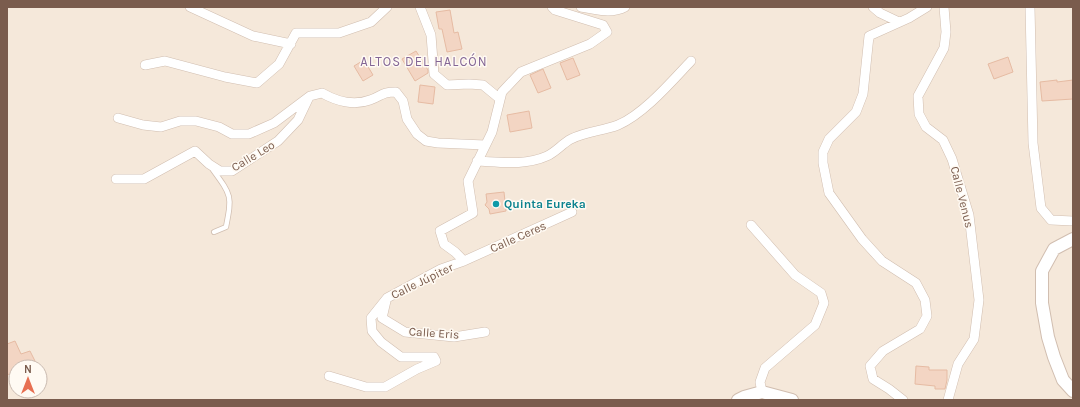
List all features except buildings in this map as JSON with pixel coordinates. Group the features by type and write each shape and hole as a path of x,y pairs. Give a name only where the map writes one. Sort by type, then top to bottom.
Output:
{"street":[{"path":"190,7 253,36 291,44"},
{"path":"144,65 165,60 225,77 257,83 279,64 296,33 339,33 371,22 387,7"},
{"path":"420,7 431,35 434,74 447,86 469,84 483,86 500,99"},
{"name":"Calle Júpiter","path":"329,376 366,387 385,387 417,369 436,361 434,357 400,357 381,342 372,331 371,318 387,298 441,269 464,261 444,244 440,231 473,213 468,181 492,132 502,92 521,72 590,44 607,32 603,25 555,10 552,7"},
{"path":"581,7 603,11 619,10 625,7"},
{"path":"873,7 880,13 899,22"},
{"path":"903,400 873,379 870,366 883,351 920,329 927,316 925,300 916,282 882,261 862,239 829,193 823,163 823,152 829,139 856,112 863,94 869,36 927,7"},
{"name":"Calle Venus","path":"944,7 946,32 944,48 918,96 919,114 926,127 943,140 952,159 968,215 979,300 974,339 958,364 948,400"},
{"path":"1030,7 1033,143 1041,208 1051,220 1073,221"},
{"path":"477,161 515,163 535,161 548,156 572,138 618,125 633,117 652,101 691,61"},
{"path":"118,118 143,125 161,127 180,121 196,121 219,127 232,134 249,134 274,124 310,96 322,93 330,98 356,104 370,100 386,92 396,92 403,101 407,119 417,134 426,140 438,143 485,145"},
{"name":"Calle Leo","path":"116,179 144,179 195,150 209,164 220,171 232,171 278,141 298,120 310,96"},
{"name":"Calle Ceres","path":"464,261 572,212"},
{"path":"751,225 795,275 821,293 824,304 815,325 765,368 760,382 762,392"},
{"path":"1073,239 1054,249 1042,271 1042,303 1048,337 1063,380 1073,391"},
{"name":"Calle Eris","path":"387,298 382,318 405,332 454,337 485,332"},
{"path":"738,400 744,396 762,392 792,400"}],"lane":[{"path":"209,164 228,190 231,202 226,227 214,232"}],"shaded area":[{"path":"7,7 1073,7 1073,400 7,400"}],"place":[{"name":"Quinta Eureka","path":"496,204"}],"district":[{"name":"ALTOS DEL HALCÓN","path":"424,61"}]}
